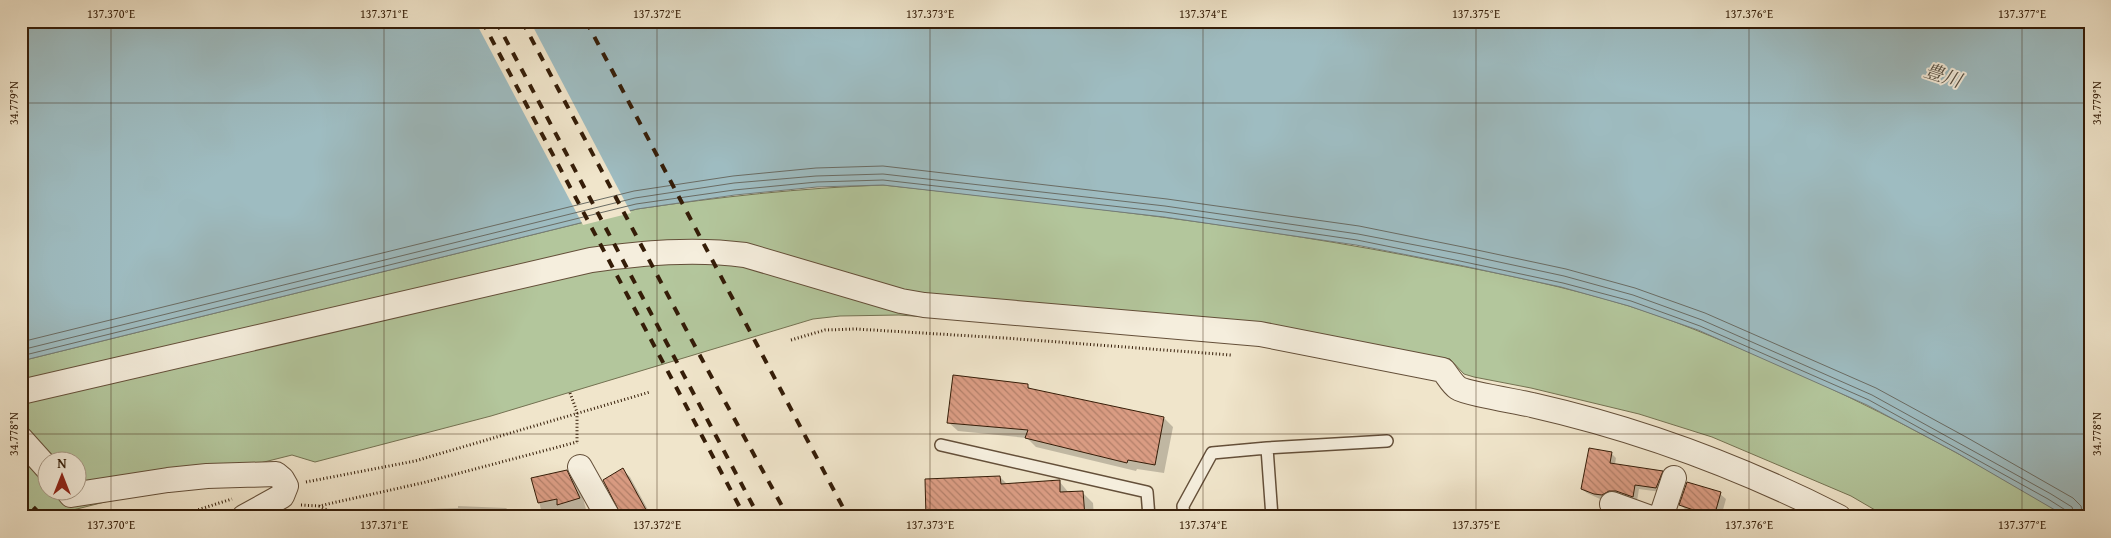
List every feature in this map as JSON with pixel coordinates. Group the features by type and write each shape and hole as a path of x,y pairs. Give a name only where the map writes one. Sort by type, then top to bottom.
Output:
{"street":[{"path":"21,392 591,260 661,251 726,252 746,255 916,304 1260,334 1443,370 1459,388 1628,430 1684,449 1750,476 1839,517"},
{"path":"21,439 38,457"},
{"path":"577,458 608,517"},
{"path":"88,492 207,476 276,474 282,478 286,486 282,496 268,504 238,508"},
{"path":"1661,517 1674,478"},
{"path":"1612,504 1648,517"}],"lane":[{"path":"1184,517 1183,506 1212,453 1387,441"},
{"path":"941,445 1147,492 1149,517"},
{"path":"1267,448 1272,517"}],"path":[{"path":"791,340 825,330 856,329 1005,338 1233,356"},
{"path":"570,392 576,412 577,458"},
{"path":"286,486 415,461 576,412 650,392"},
{"path":"268,504 319,506 422,484 577,442"},
{"path":"319,506 326,510 331,517"},
{"path":"175,517 238,508"}],"green space":[{"path":"883,185 1162,217 1371,249 1535,281 1606,299 1646,311 1696,330 1841,393 1955,452 2067,517 1887,517 1851,496 1712,437 1639,414 1531,388 1474,377 1464,374 1450,359 1248,326 1094,329 899,315 840,316 813,319 491,416 315,462 292,455 45,517 21,517 21,361 637,209 821,188"}],"water":[{"name":"豊川","path":"21,21 2090,21 2090,517 2067,517 1957,453 1867,405 1698,330 1629,306 1561,287 1356,245 1164,217 883,185 817,187 735,195 637,209 21,361"}],"pier":[{"path":"475,21 530,21 631,213 583,225"}],"building":[{"path":"953,375 1028,384 1028,388 1164,417 1155,465 1128,460 1127,463 1025,438 1028,430 947,423"},
{"path":"1589,448 1612,452 1610,463 1663,471 1656,488 1635,485 1633,497 1616,491 1609,491 1602,495 1581,489"},
{"path":"623,468 650,517 622,517 603,480"},
{"path":"567,470 580,498 557,505 557,499 538,503 531,478"},
{"path":"1000,476 1001,484 1060,480 1060,492 1083,491 1085,517 926,517 925,479"},
{"path":"1687,482 1721,492 1714,517 1679,505"}],"railway":[{"path":"482,21 745,517"},
{"path":"496,21 759,517"},
{"path":"522,21 788,517"},
{"path":"586,21 848,517"},
{"path":"21,494 43,517"}]}
